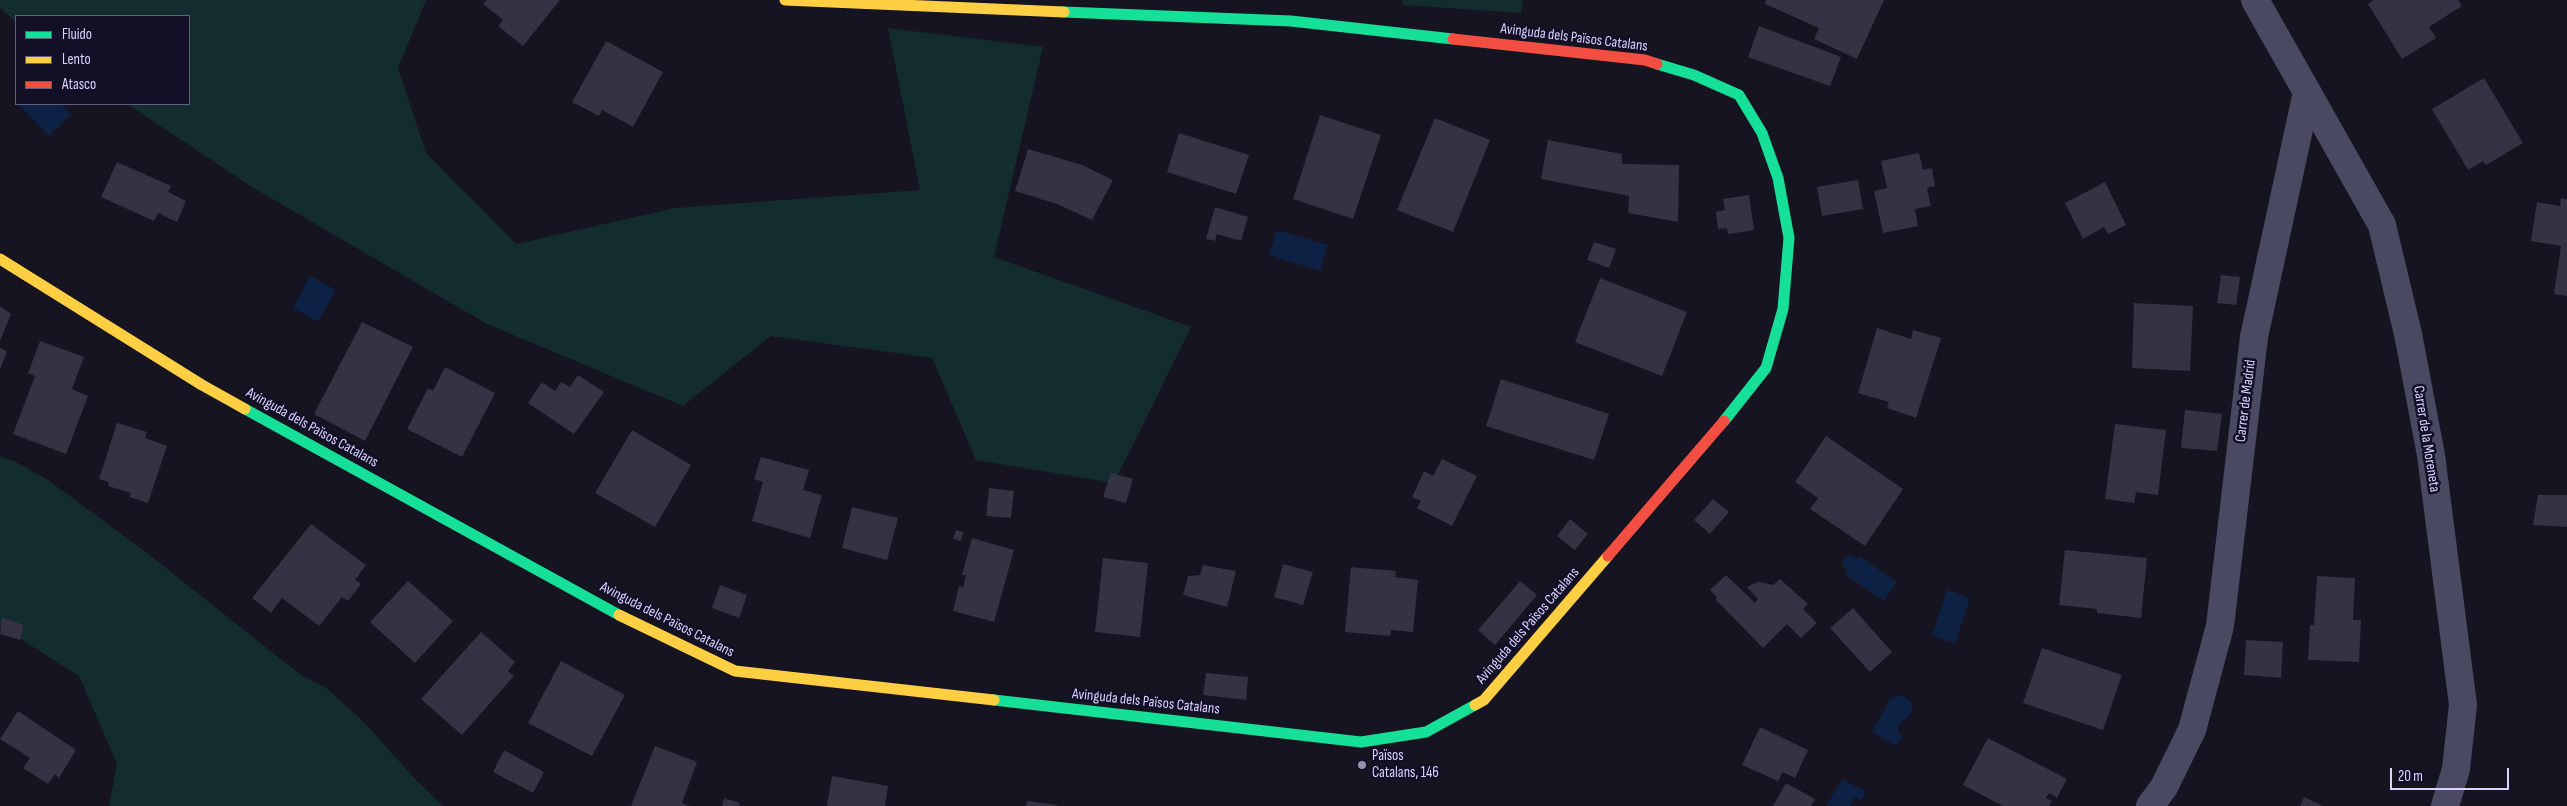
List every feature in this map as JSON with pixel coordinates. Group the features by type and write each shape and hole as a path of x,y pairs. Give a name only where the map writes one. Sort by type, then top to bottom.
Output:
{"street":[{"name":"Avinguda dels Països Catalans","path":"0,259 210,389 643,628 735,671 1361,742 1426,732 1484,700 1705,444 1766,368 1783,309 1789,238 1778,178 1762,133 1739,95 1694,75 1645,60 1292,21 785,0"},
{"path":"2254,0 2307,92"},
{"name":"Carrer de Madrid","path":"2150,806 2164,787 2192,730 2220,626 2254,337 2307,92"},
{"name":"Carrer de la Moreneta","path":"2307,92 2382,225 2408,334 2431,455 2462,705 2456,769 2445,806"}],"green space":[{"path":"0,0 426,0 398,68 426,153 516,244 675,208 920,190 888,28 1043,47 994,257 1191,327 1114,483 976,460 932,358 771,336 683,406 487,324 252,187 129,105 190,105 190,15 15,15 15,21 0,8"},
{"path":"1403,0 1523,0 1521,13 1403,5"},
{"path":"0,457 14,461 48,480 147,553 301,675 325,687 364,722 414,778 443,806 109,806 117,764 79,676 0,626"}],"water":[{"path":"19,105 62,105 71,115 49,136"},
{"path":"1277,230 1328,245 1320,271 1269,255"},
{"path":"310,276 336,290 318,322 293,308"},
{"path":"1846,556 1853,556 1856,559 1859,556 1897,582 1884,601 1846,575 1847,572 1842,563"},
{"path":"1947,590 1970,598 1955,643 1932,636"},
{"path":"1901,695 1911,702 1913,712 1898,726 1898,732 1902,736 1896,746 1872,732 1890,699"},
{"path":"1842,779 1866,792 1861,800 1855,797 1850,806 1826,806"}],"building":[{"path":"487,0 560,0 523,46 498,26 503,20 483,4"},
{"path":"1766,0 1884,0 1857,59 1814,39 1819,28 1765,4"},
{"path":"2374,0 2458,0 2462,6 2429,27 2436,38 2402,59 2368,4"},
{"path":"1759,26 1841,57 1830,86 1748,57"},
{"path":"606,41 663,72 633,127 602,110 599,116 572,102"},
{"path":"2484,78 2523,143 2486,165 2483,161 2468,170 2432,109"},
{"path":"1320,115 1381,135 1353,219 1293,199"},
{"path":"1435,118 1490,140 1453,232 1397,210"},
{"path":"1179,133 1249,155 1236,194 1167,172"},
{"path":"1548,140 1622,154 1622,164 1679,165 1678,222 1628,213 1629,196 1541,179"},
{"path":"1028,149 1082,165 1113,180 1092,220 1057,204 1015,191"},
{"path":"1919,153 1923,170 1932,168 1935,186 1927,188 1931,206 1915,209 1918,226 1883,233 1874,191 1887,188 1881,161"},
{"path":"117,162 171,186 168,192 186,201 177,222 158,213 154,221 101,197"},
{"path":"1858,180 1863,209 1822,216 1817,187"},
{"path":"2105,182 2126,225 2108,234 2104,227 2083,239 2065,203"},
{"path":"1749,195 1754,230 1728,234 1727,228 1718,229 1716,212 1725,210 1723,199"},
{"path":"2561,198 2567,199 2567,296 2554,294 2561,246 2531,241 2537,202 2560,206"},
{"path":"1215,207 1248,217 1241,241 1217,234 1215,241 1206,239"},
{"path":"1594,242 1616,249 1609,268 1587,260"},
{"path":"2221,275 2240,277 2236,305 2217,303"},
{"path":"1600,278 1687,312 1662,376 1575,342"},
{"path":"2134,303 2193,306 2190,371 2132,368"},
{"path":"0,306 11,314 0,341"},
{"path":"362,322 413,347 365,441 314,414"},
{"path":"1877,328 1911,339 1913,330 1941,338 1916,418 1887,408 1889,402 1858,393"},
{"path":"40,341 84,357 72,389 88,396 66,454 13,434 35,376 28,373"},
{"path":"0,348 7,351 0,370"},
{"path":"445,367 495,393 462,457 407,429 428,388 433,391"},
{"path":"578,375 604,392 574,434 528,403 542,382 555,391 561,382 570,387"},
{"path":"1501,379 1609,414 1594,460 1486,426"},
{"path":"2185,410 2222,414 2217,451 2181,448"},
{"path":"117,423 147,432 145,438 167,446 148,503 129,497 131,493 108,486 109,482 99,479"},
{"path":"2115,424 2166,430 2158,495 2136,492 2134,503 2105,499"},
{"path":"632,430 691,465 655,527 595,493"},
{"path":"1826,436 1903,489 1865,546 1810,509 1818,498 1795,482"},
{"path":"761,457 809,470 803,490 822,495 810,538 752,521 763,482 754,479"},
{"path":"1442,459 1477,476 1452,526 1417,508 1421,501 1412,497 1424,471 1433,476"},
{"path":"1111,473 1133,479 1126,503 1103,497"},
{"path":"989,488 1014,491 1011,518 986,516"},
{"path":"2538,495 2567,495 2567,527 2533,525"},
{"path":"1713,499 1729,512 1710,534 1694,520"},
{"path":"852,507 898,518 887,560 842,548"},
{"path":"1570,519 1588,534 1575,550 1557,536"},
{"path":"311,524 366,565 355,580 361,584 348,601 342,597 319,626 282,598 271,613 252,598"},
{"path":"956,530 963,532 961,541 953,539"},
{"path":"972,538 1014,550 994,622 953,611 959,586 963,587 966,575 962,575"},
{"path":"2065,550 2147,558 2141,618 2097,613 2097,609 2059,605"},
{"path":"1103,558 1148,563 1140,637 1095,632"},
{"path":"1283,564 1313,572 1303,605 1274,597"},
{"path":"1203,565 1236,571 1227,607 1183,595 1188,576 1200,575"},
{"path":"1351,567 1396,571 1395,577 1418,580 1413,632 1391,630 1390,636 1345,632"},
{"path":"1726,575 1755,603 1758,599 1747,587 1758,582 1773,585 1780,579 1808,604 1803,609 1817,623 1801,638 1787,624 1763,648 1715,599 1717,597 1710,590"},
{"path":"2317,576 2355,578 2353,620 2361,620 2359,662 2308,660 2310,625 2314,625"},
{"path":"408,581 453,621 415,663 370,622"},
{"path":"1520,581 1537,595 1495,645 1478,630"},
{"path":"720,585 747,595 739,618 712,608"},
{"path":"1853,608 1892,652 1870,672 1830,628"},
{"path":"2,618 24,625 20,640 0,634"},
{"path":"481,632 515,662 508,671 514,676 462,735 421,699"},
{"path":"2246,640 2283,642 2281,678 2244,675"},
{"path":"2042,648 2122,675 2103,730 2023,703"},
{"path":"561,661 625,695 592,756 528,723"},
{"path":"1206,673 1248,677 1246,700 1203,695"},
{"path":"18,711 76,750 59,778 55,774 48,784 23,768 30,758 0,739"},
{"path":"1760,727 1808,750 1795,778 1783,772 1778,781 1742,765"},
{"path":"1988,738 2067,779 2057,798 2049,793 2046,798 2052,801 2049,806 2003,806 1963,785"},
{"path":"655,746 697,762 682,803 690,806 631,806"},
{"path":"504,750 544,772 533,793 493,772"},
{"path":"832,776 888,786 885,806 827,806"},
{"path":"1786,783 1815,799 1811,806 1773,806"},
{"path":"2304,797 2306,798 2323,806 2300,806"},
{"path":"724,798 740,803 739,806 722,806"},
{"path":"1027,801 1057,805 1057,806 1026,806"}],"traffic: fast":[{"path":"1064,12 1291,21 1453,39"},
{"path":"1657,64 1694,75 1739,95 1762,133 1778,178 1789,238 1783,309 1766,368 1724,421"},
{"path":"245,409 619,615"},
{"path":"994,700 1361,742 1426,732 1475,705"}],"traffic: slow":[{"path":"785,0 1064,12"},
{"path":"0,259 202,385 245,409"},
{"path":"1475,705 1484,700 1608,556"},
{"path":"619,615 735,671 994,700"}],"traffic: jam":[{"path":"1453,39 1645,60 1657,64"},
{"path":"1608,556 1724,421"}],"place":[{"name":"Països Catalans, 146","path":"1362,765"}]}
